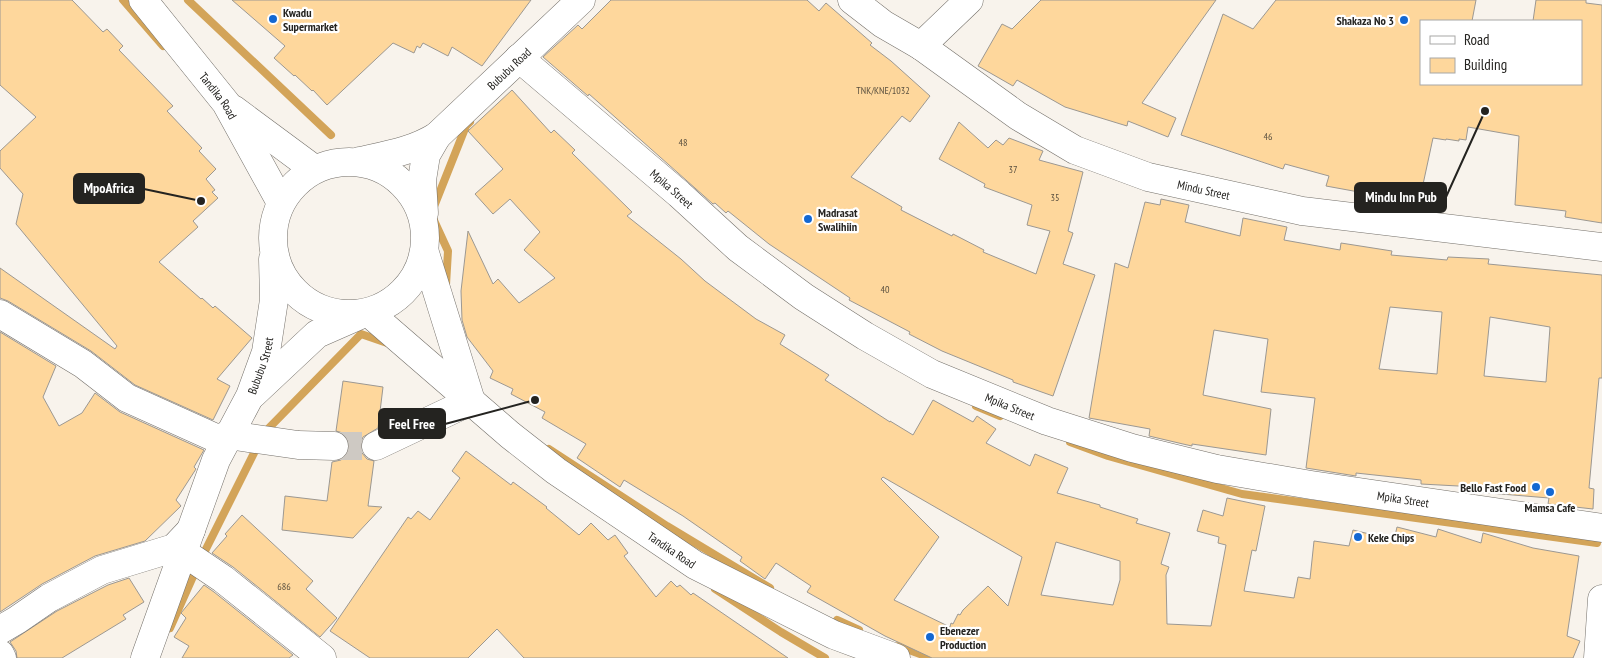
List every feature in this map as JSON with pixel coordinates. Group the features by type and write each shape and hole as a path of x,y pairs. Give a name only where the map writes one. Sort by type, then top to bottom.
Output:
{"street":[{"name":"Tandika Road","path":"144,0 226,104 280,201"},
{"name":"Bububu Road","path":"437,136 581,0"},
{"name":"Mindu Street","path":"852,0 883,24 921,46 1018,116 1075,150 1148,177 1302,211 1602,247"},
{"path":"921,46 969,0"},
{"name":"Mpika Street","path":"519,58 680,194 738,248 804,297 932,374 1046,421 1132,448 1217,469 1311,485 1602,528"},
{"path":"226,104 314,169"},
{"path":"425,253 406,291 366,314 332,313 305,302 284,280 273,253 272,228 280,201 314,169 336,161 360,161 393,154 421,145 437,136"},
{"path":"376,446 471,401 425,253 422,180 426,155 437,136"},
{"path":"360,161 389,172 412,193 425,222"},
{"name":"Bububu Street","path":"250,396 266,352 274,300 273,253"},
{"path":"0,314 83,364 126,398 218,439 228,435 298,445 334,446"},
{"name":"Tandika Road","path":"366,314 510,436 556,471 695,565 834,635 896,658"},
{"name":"Bububu Street","path":"250,396 317,334 366,314"},
{"path":"145,658 216,460 250,396"},
{"path":"0,630 49,598 102,570 174,548 187,541"},
{"path":"187,541 223,579 322,658"},
{"path":"1598,658 1602,598"},
{"path":"0,654 2,658"}],"building":[{"path":"0,0 72,0 103,32 107,29 123,46 119,50 173,106 167,111 202,148 199,151 216,169 206,179 215,190 212,192 218,198 193,221 198,227 159,262 201,299 213,308 215,306 252,338 217,379 230,386 213,420 135,385 91,351 0,298 0,268 115,349 117,346 16,224 23,194 0,168 0,151 36,117 0,85"},
{"path":"232,0 531,0 482,66 452,47 448,56 423,43 420,48 417,46 414,53 393,43 327,105 313,90 274,58 285,46"},
{"path":"611,0 807,0 819,11 826,3 872,43 870,45 930,96 910,122 902,116 851,177 902,207 901,210 952,236 953,234 984,250 983,252 1036,274 1050,231 1027,225 1032,205 984,187 985,184 939,159 959,122 988,148 996,140 1003,145 1009,138 1043,151 1039,160 1083,172 1068,231 1073,233 1063,264 1095,275 1053,396 1013,382 1013,380 942,351 849,300 850,298 769,244 728,211 726,213 715,203 713,204 589,94 588,96 543,57 578,25 582,29"},
{"path":"1041,0 1216,0 1142,103 1176,118 1168,137 1128,121 1127,126 1065,107 1017,80 1013,86 978,66 1002,24 1012,29"},
{"path":"1276,0 1476,0 1472,20 1420,20 1420,85 1582,85 1582,20 1533,20 1536,0 1586,0 1586,3 1602,5 1602,223 1565,217 1566,211 1515,205 1519,136 1468,127 1466,140 1433,138 1419,203 1326,186 1329,176 1285,164 1283,169 1181,135 1223,14 1253,29"},
{"path":"512,90 551,133 554,130 575,150 572,153 632,212 627,216 681,259 705,281 756,319 785,335 780,344 829,375 825,380 913,435 933,400 973,422 977,416 996,429 986,443 1030,466 1035,454 1068,468 1057,493 1100,505 1100,507 1138,519 1136,523 1170,533 1161,564 1169,567 1166,575 1167,624 1211,626 1226,545 1218,543 1219,537 1197,531 1203,510 1223,516 1227,498 1265,506 1256,551 1252,550 1244,591 1294,598 1298,577 1310,579 1314,541 1349,546 1353,530 1394,540 1397,527 1436,537 1438,529 1481,543 1483,533 1533,548 1579,556 1567,636 1580,641 1573,658 932,658 885,636 807,592 811,586 776,563 765,579 740,561 742,557 683,516 624,480 620,487 577,458 586,444 542,418 545,412 511,394 513,389 490,378 493,371 467,337 462,320 461,291 468,231 493,284 498,279 519,303 555,278 524,250 540,232 510,199 493,214 475,194 503,169 468,131","holes":["883,477 1022,557 1008,606 988,586 960,615 958,614 950,627 894,600 939,537 881,479","1056,542 1120,561 1120,580 1113,605 1041,595"]},
{"path":"1161,199 1189,205 1185,222 1240,236 1243,218 1287,227 1284,240 1340,250 1341,243 1392,251 1391,255 1447,260 1448,257 1489,259 1488,264 1602,275 1602,378 1599,378 1589,488 1594,489 1593,509 1548,504 1549,498 1477,492 1477,487 1421,484 1421,480 1356,473 1356,476 1306,468 1315,398 1261,392 1268,339 1214,330 1203,395 1271,409 1266,455 1192,444 1192,446 1149,436 1150,429 1089,418 1115,263 1128,268 1145,202 1160,205","holes":["1390,307 1442,312 1437,374 1379,369","1490,317 1550,327 1546,382 1484,376"]},
{"path":"0,332 56,366 43,397 59,426 82,413 95,393 120,412 204,450 194,467 196,469 176,500 181,506 145,541 95,556 42,584 0,612"},
{"path":"343,381 383,387 378,428 363,437 360,445 362,453 367,459 374,461 368,506 382,507 353,538 282,530 285,496 327,501 332,462 341,460 348,454 350,447 348,439 343,433 336,431"},
{"path":"466,451 511,485 513,482 547,507 579,535 591,523 608,540 615,535 628,553 624,556 656,597 671,581 677,587 680,585 691,595 693,593 788,658 524,658 497,629 468,658 370,658 330,631 408,517 411,519 418,511 430,520 460,478 452,471"},
{"path":"242,515 313,581 306,589 337,618 320,637 233,567 212,553 227,536 225,534"},
{"path":"129,578 144,602 123,615 126,619 62,658 17,658 16,651 10,642 57,611 108,585"},
{"path":"204,585 293,655 289,658 182,658 189,646 174,637 186,618 181,613"}],"waterway":[{"path":"123,0 163,46"},
{"path":"188,0 331,135"},
{"path":"446,285 448,251 431,214 466,126 470,122"},
{"path":"263,434 361,334 390,344"},
{"path":"976,406 1000,416"},
{"path":"1070,442 1108,456 1242,494 1597,543"},
{"path":"170,628 199,563 258,445"},
{"path":"549,449 667,526 770,588"},
{"path":"715,589 825,658"},
{"path":"837,620 859,630"},
{"path":"898,646 931,658"}],"tunnel":[{"path":"334,446 376,446"}],"place":[{"name":"Kwadu Supermarket","path":"273,19"},
{"name":"Shakaza No 3","path":"1404,20"},
{"name":"Mindu Inn Pub","path":"1485,111"},
{"name":"MpoAfrica","path":"201,201"},
{"name":"Madrasat Swalihiin","path":"808,219"},
{"name":"Feel Free","path":"535,400"},
{"name":"Bello Fast Food","path":"1536,487"},
{"name":"Mamsa Cafe","path":"1550,492"},
{"name":"Keke Chips","path":"1358,537"},
{"name":"Ebenezer Production","path":"930,637"}]}
